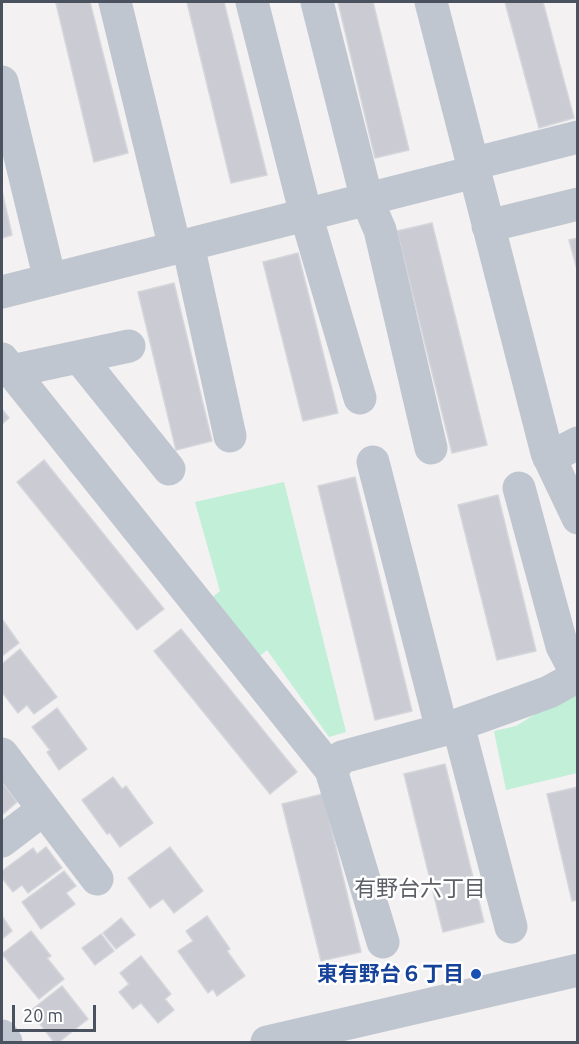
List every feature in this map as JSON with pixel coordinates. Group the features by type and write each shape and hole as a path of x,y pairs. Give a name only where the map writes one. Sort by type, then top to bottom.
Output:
{"street":[{"path":"115,2 230,436"},
{"path":"252,2 306,215 360,398"},
{"path":"317,2 367,200 380,230 431,448"},
{"path":"431,2 549,458 578,518"},
{"path":"2,82 50,280"},
{"path":"2,292 367,200 578,137"},
{"path":"488,226 578,204"},
{"path":"7,365 80,357 129,346"},
{"path":"80,357 169,469"},
{"path":"7,365 331,770 383,942"},
{"path":"549,458 578,443"},
{"path":"373,462 511,927"},
{"path":"331,770 342,757 450,727 549,692 578,676 562,646 519,488"},
{"path":"2,754 97,879"},
{"path":"2,841 44,809"},
{"path":"267,1042 578,970"},
{"path":"2,1036 6,1042"}],"green space":[{"path":"284,482 346,732 329,737 267,650 250,664 204,604 220,591 195,502"},
{"path":"577,688 577,773 506,790 494,731 516,726"}],"building":[{"path":"90,2 128,153 94,162 56,3"},
{"path":"187,2 224,2 267,175 231,183"},
{"path":"338,2 373,2 409,150 375,158"},
{"path":"505,2 543,2 574,118 539,128"},
{"path":"2,191 12,235 2,238"},
{"path":"432,223 487,445 452,453 397,231"},
{"path":"578,238 578,273 569,240"},
{"path":"298,253 338,413 303,421 263,262"},
{"path":"174,283 212,441 176,450 138,292"},
{"path":"2,409 9,418 2,424"},
{"path":"44,460 164,609 137,630 17,482"},
{"path":"355,477 412,711 375,720 318,486"},
{"path":"498,495 536,651 497,660 458,505"},
{"path":"2,619 19,643 2,656"},
{"path":"181,629 297,772 270,794 154,651"},
{"path":"20,649 57,697 34,714 27,705 18,713 2,692 2,664"},
{"path":"57,708 87,749 59,770 47,752 50,750 32,727"},
{"path":"445,764 484,922 443,932 404,774"},
{"path":"113,777 122,789 126,786 153,823 120,847 110,833 107,834 82,800"},
{"path":"2,782 17,802 2,815"},
{"path":"578,787 578,900 572,901 547,794"},
{"path":"323,794 361,952 321,961 282,804"},
{"path":"46,847 62,868 28,893 22,885 13,892 2,878 2,871 33,848 37,854"},
{"path":"170,847 203,891 174,913 163,899 150,908 128,878"},
{"path":"64,871 76,886 66,893 75,904 41,929 22,902"},
{"path":"2,916 12,931 2,939"},
{"path":"207,916 230,949 227,951 245,976 217,996 213,989 208,993 178,951 193,941 186,931"},
{"path":"121,918 135,935 116,949 103,933"},
{"path":"31,931 51,956 47,958 64,979 39,999 2,954"},
{"path":"101,934 114,951 95,965 82,948"},
{"path":"141,956 171,994 165,999 174,1010 158,1023 141,1003 133,1009 119,992 129,984 120,973"},
{"path":"62,986 88,1019 59,1042 54,1042 30,1011"}],"place":[{"name":"東有野台６丁目","path":"476,974"}],"district":[{"name":"有野台六丁目","path":"420,889"}]}
